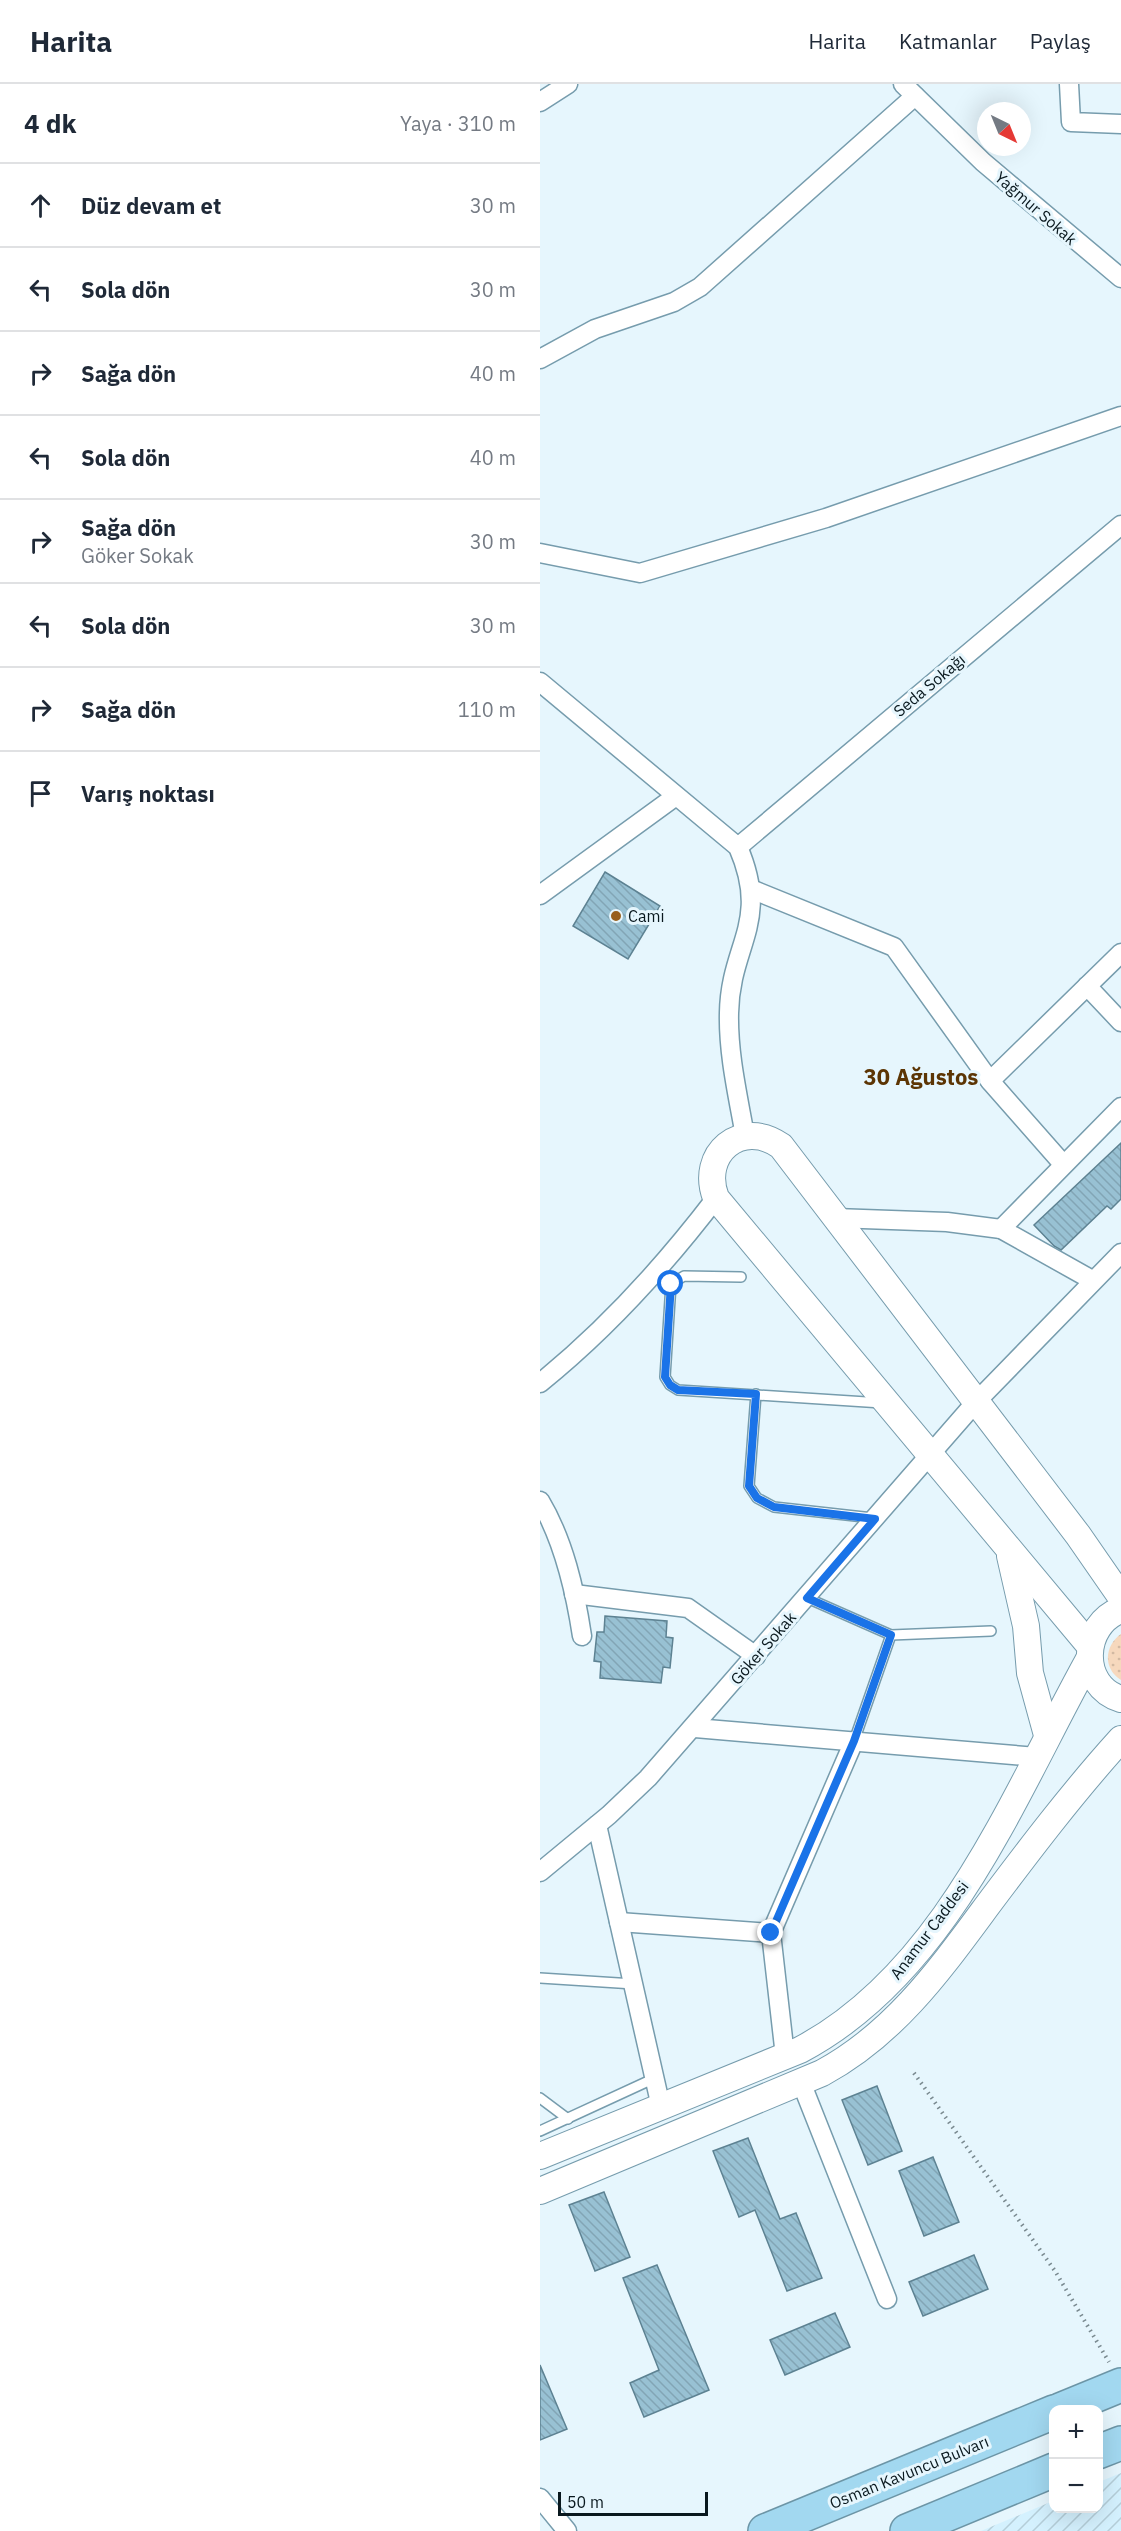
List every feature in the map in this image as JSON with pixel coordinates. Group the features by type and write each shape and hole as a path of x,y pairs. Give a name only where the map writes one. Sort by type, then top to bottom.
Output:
{"highway":[{"path":"1067,2405 1116,2375"},
{"name":"Osman Kavuncu Bulvarı","path":"765,2531 1049,2414"},
{"path":"1103,2450 1121,2443"},
{"path":"907,2531 1049,2472"}],"street":[{"path":"540,102 568,84"},
{"path":"1069,84 1071,122 1121,124"},
{"path":"540,359 595,329 674,302 700,287 909,90"},
{"name":"Yağmur Sokak","path":"909,90 983,162 1121,278"},
{"path":"540,553 640,573 826,518 1121,416"},
{"name":"Seda Sokağı","path":"738,847 1121,525"},
{"path":"540,682 738,847 751,889 749,929 733,977 729,1015 745,1136"},
{"path":"540,895 676,796"},
{"path":"751,889 894,947 990,1081 1063,1164"},
{"path":"990,1081 1121,953"},
{"path":"1087,986 1121,1022"},
{"path":"1001,1229 1121,1107"},
{"path":"1121,1597 1078,1535 781,1146 765,1137 745,1136 728,1144 715,1160 711,1179 716,1198 1008,1548 1089,1652 1097,1682 1121,1699"},
{"path":"540,1383 627,1303 687,1237 716,1198"},
{"path":"835,1218 947,1222 1001,1229 1092,1280"},
{"name":"Göker Sokak","path":"540,1872 597,1825 648,1778 695,1728 975,1403 1121,1252"},
{"path":"540,1501 546,1528 574,1594 582,1636"},
{"path":"695,1728 854,1741 1042,1746 1030,1673 1022,1599 1008,1548"},
{"path":"574,1594 688,1608 756,1656"},
{"name":"Anamur Caddesi","path":"540,2156 785,2056 825,2037 848,2021 903,1969 960,1892 1042,1746 1089,1652 1099,1625 1107,1617 1121,1610"},
{"name":"Anamur Caddesi","path":"540,2191 822,2073 861,2050 923,1991 1056,1818 1121,1739"},
{"path":"785,2056 771,1933 854,1741"},
{"path":"597,1825 661,2107"},
{"path":"619,1922 771,1933"},
{"path":"801,2082 887,2300"},
{"path":"540,2498 567,2531"}],"lane":[{"path":"741,1277 684,1276 671,1284 665,1377 670,1385 678,1390 888,1404"},
{"path":"756,1394 749,1486 757,1498 774,1507 875,1519"},
{"path":"807,1598 891,1635 991,1631"},
{"path":"854,1741 891,1635"},
{"path":"540,1978 634,1984"},
{"path":"540,2131 655,2078"},
{"path":"540,2098 568,2119"}],"path":[{"path":"914,2073 1055,2271 1116,2375"}],"shaded area":[{"path":"1121,1634 1121,1680 1111,1670 1108,1657 1111,1645"},
{"path":"1121,2473 1121,2531 981,2531 1049,2503 1049,2513 1103,2513 1103,2480"}],"building":[{"name":"Cami","path":"605,872 660,906 628,959 573,926"},
{"path":"1121,1143 1121,1199 1111,1209 1107,1206 1061,1250 1054,1246 1034,1225"},
{"path":"605,1616 667,1621 666,1637 673,1638 670,1668 663,1667 661,1683 600,1678 601,1662 594,1661 597,1632 604,1632"},
{"path":"877,2086 902,2151 868,2165 842,2100"},
{"path":"748,2138 780,2219 796,2213 822,2278 787,2291 755,2210 739,2217 713,2151"},
{"path":"933,2157 959,2222 924,2236 899,2171"},
{"path":"604,2192 630,2257 595,2271 569,2205"},
{"path":"974,2255 988,2289 923,2316 909,2282"},
{"path":"657,2265 709,2390 644,2417 630,2383 659,2370 623,2278"},
{"path":"835,2313 850,2347 785,2375 770,2340"},
{"path":"540,2365 567,2429 540,2440"}],"place":[{"name":"Cami","path":"616,916"}],"district":[{"name":"30 Ağustos","path":"921,1076"}],"route":[{"path":"671,1284 665,1377 670,1385 678,1390 756,1394 749,1486 757,1498 774,1507 875,1519 807,1598 891,1635 854,1741 771,1933"}]}
